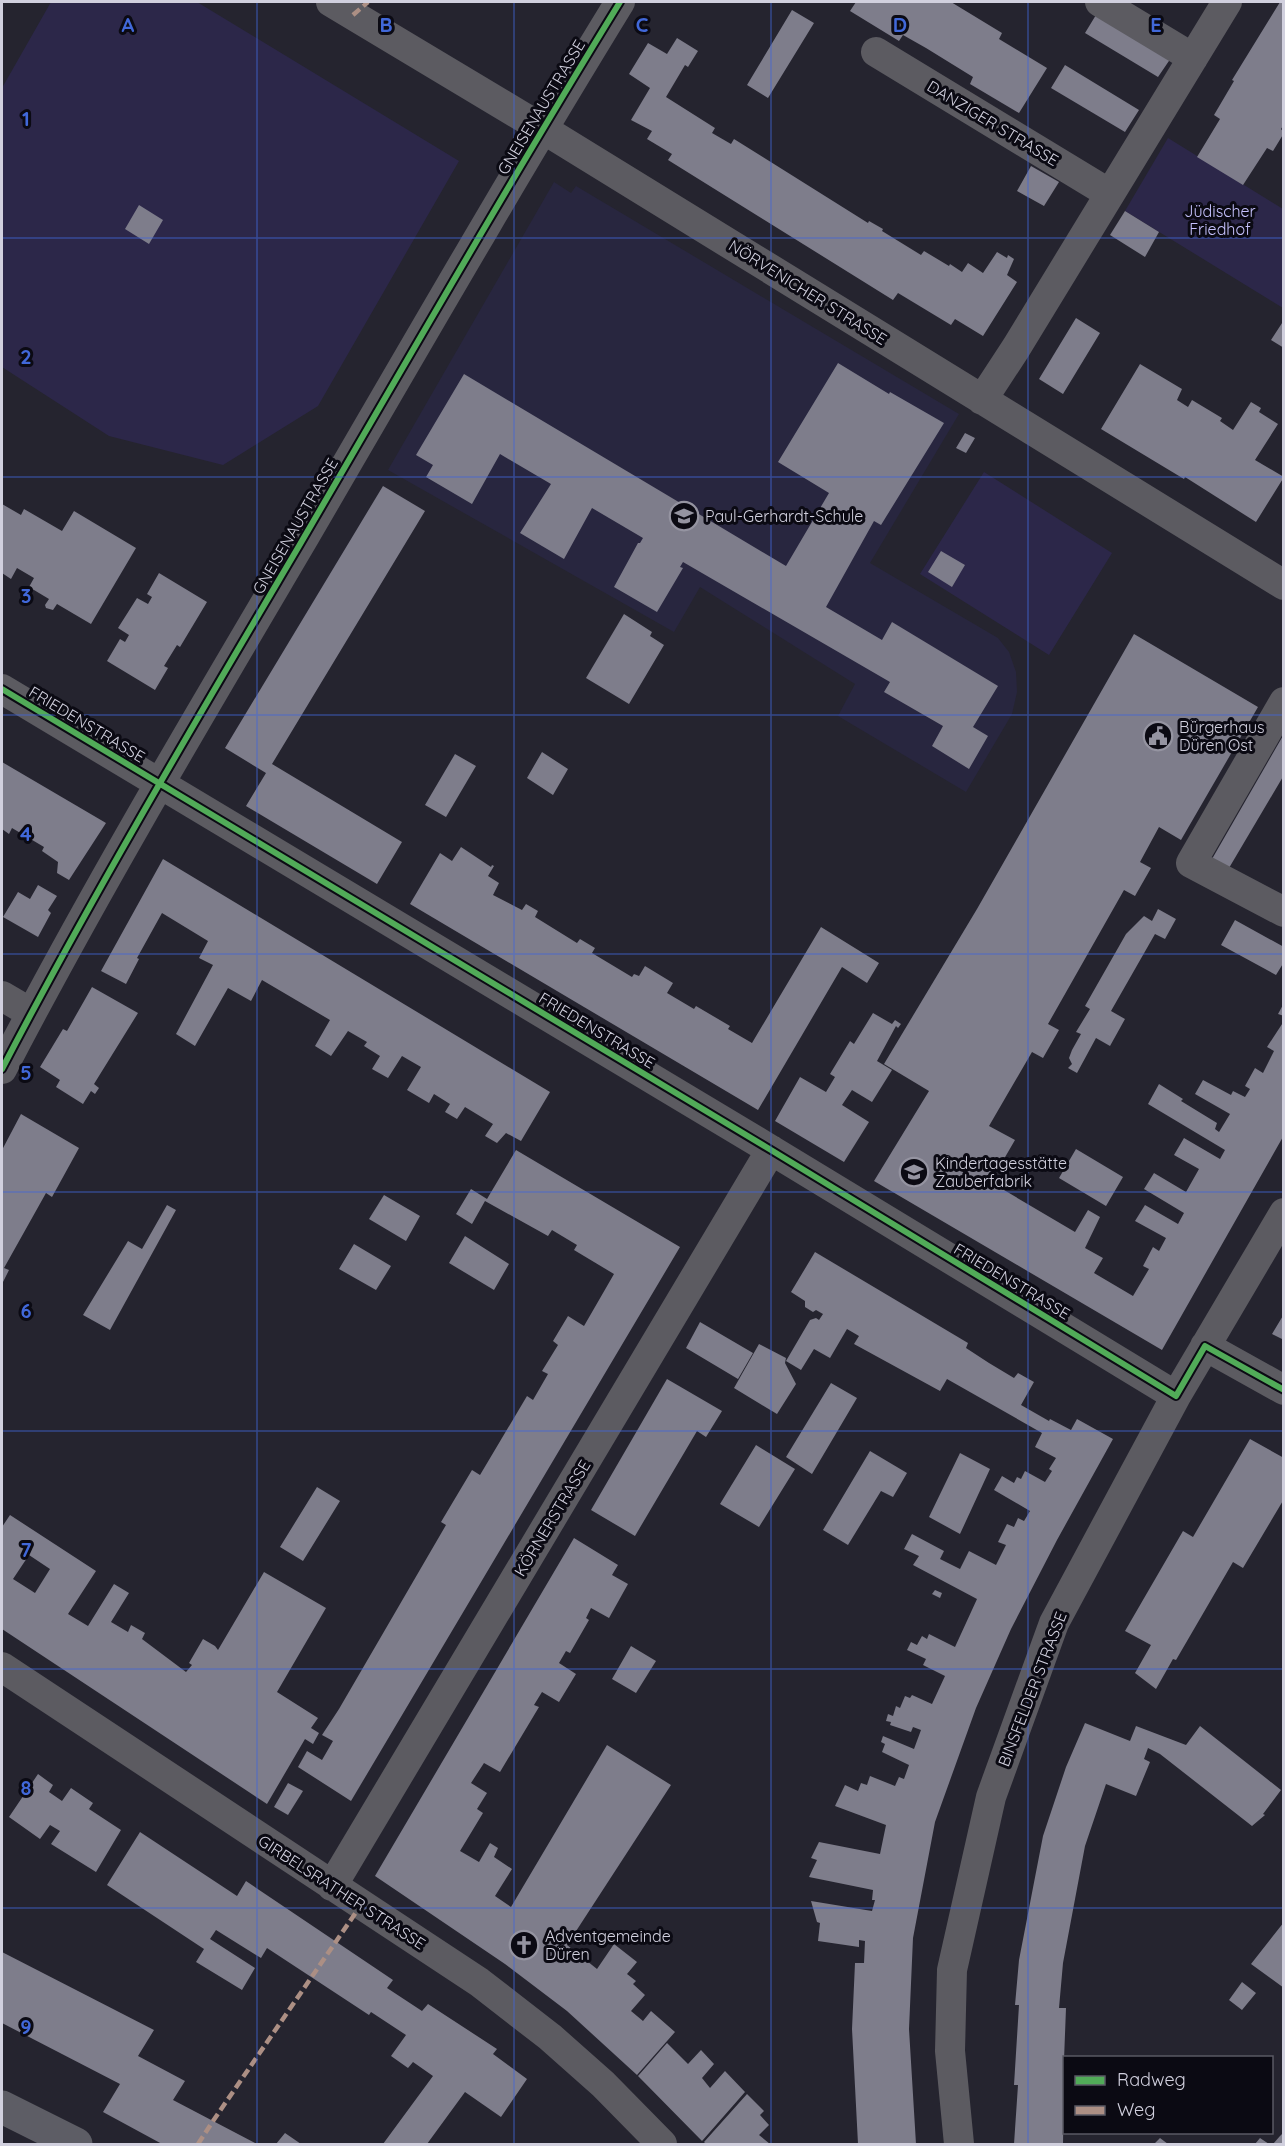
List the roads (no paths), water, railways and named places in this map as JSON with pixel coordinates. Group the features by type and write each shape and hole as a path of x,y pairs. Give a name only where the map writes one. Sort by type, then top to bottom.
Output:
{"main road":[{"path":"2,2107 76,2145"}],"street":[{"name":"NÖRVENICHER STRASSE","path":"331,2 543,129 1284,585"},
{"name":"GNEISENAUSTRASSE","path":"2,1070 31,1012 160,783 543,129 620,2"},
{"path":"1100,2 1193,58"},
{"path":"982,400 1227,2"},
{"name":"DANZIGER STRASSE","path":"876,52 1110,194"},
{"name":"FRIEDENSTRASSE","path":"2,689 771,1150 1176,1396"},
{"path":"1284,702 1191,863 1284,912"},
{"path":"2,996 31,1012"},
{"name":"KÖRNERSTRASSE","path":"332,1886 771,1150"},
{"name":"BINSFELDER STRASSE","path":"959,2145 950,2051 952,1970 991,1797 1054,1623 1176,1396 1284,1213"},
{"path":"1205,1346 1284,1390"},
{"name":"GIRBELSRATHER STRASSE","path":"2,1667 478,1982 550,2037 603,2084 662,2145"}],"place":[{"name":"Paul-Gerhardt-Schule","path":"684,516"},
{"name":"Bürgerhaus Düren Ost","path":"1158,736"},
{"name":"Kindertagesstätte Zauberfabrik","path":"914,1172"},
{"name":"Adventgemeinde Düren","path":"524,1945"}],"park label":[{"name":"Jüdischer Friedhof","path":"1220,220"}]}
